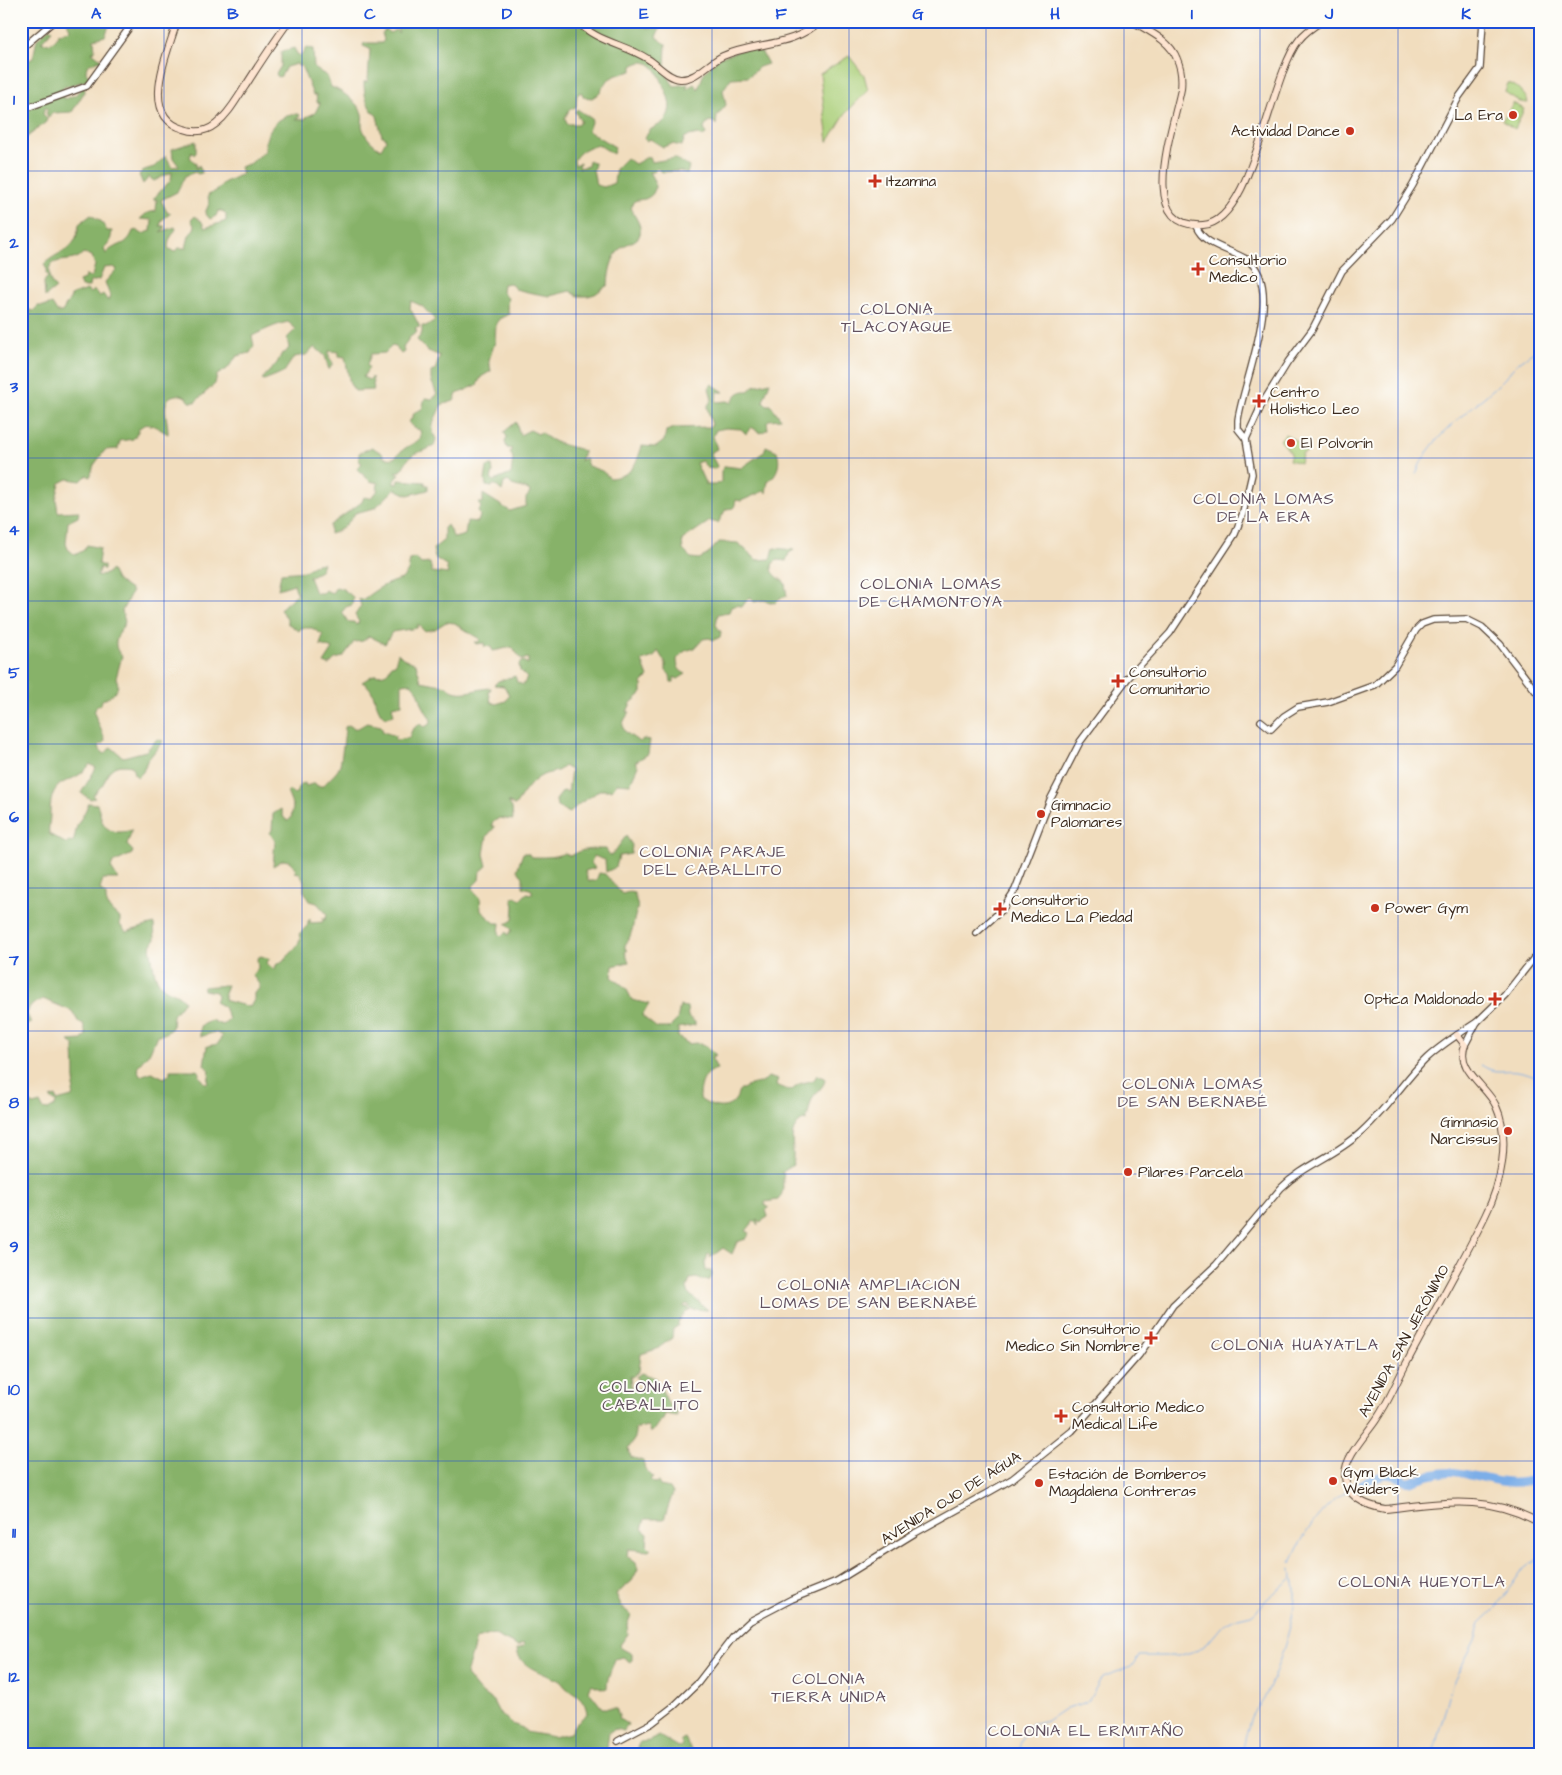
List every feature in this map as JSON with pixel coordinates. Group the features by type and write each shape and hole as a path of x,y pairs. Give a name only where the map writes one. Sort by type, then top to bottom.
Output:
{"main road":[{"path":"178,21 158,98 162,112 170,122 178,128 196,132 212,128 228,112 289,21"},
{"path":"577,21 601,39 646,58 673,78 679,79 689,78 724,55 777,43 801,34 820,21"},
{"path":"1132,21 1168,45 1178,60 1181,87 1167,145 1164,198 1169,209 1179,219 1196,226 1209,225 1221,218 1240,194 1286,61 1299,39 1322,21"},
{"path":"1456,1035 1465,1045"},
{"name":"AVENIDA SAN JERÓNIMO","path":"1465,1045 1463,1053 1464,1063 1489,1094 1496,1106 1500,1122 1502,1162 1498,1187 1486,1215 1404,1368 1388,1402 1350,1459 1345,1476 1353,1495 1365,1505 1384,1509 1453,1502 1486,1503 1512,1509 1541,1524"}],"street":[{"path":"21,49 54,21"},
{"path":"21,110 88,86 134,21"},
{"path":"1246,439 1262,404 1288,362 1312,330 1342,271 1392,219 1413,185 1459,97 1480,68 1483,21"},
{"path":"976,933 1002,910 1015,890 1050,800 1080,742 1120,688 1170,633 1235,534 1243,513 1252,474 1246,439 1238,428 1238,420 1260,330 1263,286 1257,269 1248,260 1203,238 1196,226"},
{"path":"1261,721 1270,729 1284,716 1298,707 1328,702 1375,685 1395,666 1416,630 1422,624 1433,620 1466,619 1482,627 1506,651 1541,698"},
{"path":"1465,1045 1477,1022 1505,995 1541,948"},
{"name":"AVENIDA OJO DE AGUA","path":"618,1741 652,1723 674,1706 697,1684 734,1636 750,1621 842,1579 916,1533 992,1491 1012,1479 1072,1431 1139,1355 1173,1305 1216,1264 1281,1188 1298,1173 1358,1136 1426,1059 1456,1035 1477,1022"},
{"path":"1463,1031 1469,1037"}],"green space":[{"path":"67,21 111,21 105,36 94,39 95,51 92,52 101,59 100,62 98,60 87,67 86,73 90,77 88,80 64,87 59,93 65,99 75,95 84,86 85,91 72,112 53,113 48,117 46,112 48,109 45,108 43,114 47,118 46,122 21,142 21,65 33,58 37,39 49,28 52,30 41,42 49,44 56,39 58,34 70,30"},
{"path":"376,21 398,21 399,24 402,21 645,21 647,28 660,28 656,37 666,44 665,72 674,86 688,84 686,89 694,84 698,89 704,73 718,58 750,47 762,53 768,64 759,67 748,77 731,78 723,90 726,105 717,116 716,125 714,122 709,121 704,128 706,134 701,137 698,134 685,137 682,146 672,144 663,147 650,139 646,141 644,138 648,131 666,119 670,109 668,98 659,76 649,63 638,63 632,66 632,71 609,79 601,92 592,98 584,97 581,92 577,95 576,107 569,110 565,118 567,124 578,124 581,122 575,111 577,109 592,119 588,131 615,147 613,154 599,145 591,147 582,151 574,160 575,165 580,163 579,168 588,166 589,160 595,164 593,170 596,185 604,187 614,183 616,168 626,158 635,164 649,156 652,162 675,158 689,167 687,174 680,171 661,172 657,168 654,172 649,172 655,187 653,194 645,199 633,202 631,209 640,227 639,237 623,246 618,252 611,265 608,285 595,294 578,296 570,291 550,296 515,289 510,283 503,284 502,292 508,298 509,314 499,319 496,324 495,342 489,360 491,371 481,377 477,385 457,394 454,401 441,405 433,425 436,439 434,446 415,454 408,459 401,471 394,472 400,474 393,483 398,484 399,480 425,482 425,485 428,485 428,490 408,495 395,489 375,508 355,513 345,526 330,534 330,525 362,502 364,497 370,498 377,492 378,483 370,481 357,469 362,463 359,461 359,453 372,447 383,454 383,457 393,458 419,440 421,438 420,430 414,428 409,422 415,412 422,409 425,398 432,399 437,395 431,380 431,372 435,370 440,356 428,351 417,340 422,333 422,326 426,326 435,320 422,306 411,301 410,308 420,327 415,328 417,332 410,337 403,347 404,352 401,354 396,347 392,346 385,353 371,354 367,365 369,368 363,377 369,380 372,377 374,390 355,391 350,384 345,357 339,356 339,352 329,351 329,357 333,363 329,370 325,356 315,347 306,355 294,357 284,372 264,380 262,379 277,363 282,353 285,353 289,348 287,338 296,329 288,322 283,323 252,336 254,346 250,353 237,356 227,369 217,375 215,384 195,402 190,402 186,397 180,395 167,400 168,434 154,426 142,426 133,439 120,441 118,449 105,450 94,465 90,477 87,475 81,481 68,479 60,483 56,499 58,512 79,511 78,517 68,522 66,544 68,549 75,555 84,550 87,545 100,548 98,564 104,566 104,570 100,567 97,576 106,574 111,570 116,580 132,591 122,611 125,622 118,634 116,643 118,652 122,656 116,678 118,686 115,692 102,700 94,713 105,739 104,743 99,745 100,750 105,754 111,747 123,757 146,751 157,739 163,741 147,761 143,772 138,777 134,774 132,766 120,765 110,770 103,784 94,794 95,798 90,799 81,793 96,768 90,764 83,772 58,786 51,801 49,827 49,834 67,844 69,841 73,842 77,827 86,811 88,803 97,804 102,821 112,831 124,832 132,830 127,845 133,851 132,854 113,863 111,868 118,879 103,879 100,890 106,895 108,906 120,918 120,925 126,932 154,924 155,939 150,948 157,978 159,983 184,1001 173,1015 172,1028 164,1034 157,1035 150,1052 137,1067 140,1076 152,1072 164,1078 170,1074 170,1070 195,1070 199,1071 199,1075 205,1083 208,1083 210,1070 204,1065 207,1046 218,1044 222,1036 215,1032 200,1037 200,1026 211,1020 222,1025 229,1019 224,1007 215,1002 216,992 204,990 203,987 227,985 224,994 226,1001 250,1007 254,1000 254,993 259,989 259,984 252,975 258,968 257,958 261,956 270,959 266,963 275,970 276,965 297,946 301,938 299,934 308,925 310,919 310,923 323,922 323,918 325,920 327,914 317,903 310,901 304,891 304,881 299,873 295,872 296,868 289,861 283,860 273,866 275,841 270,833 272,830 273,814 281,809 284,818 288,821 291,818 293,807 287,792 289,790 293,794 296,793 300,785 305,783 306,786 315,783 317,786 323,786 336,772 341,760 345,727 349,725 356,728 367,723 381,726 383,732 396,736 394,738 396,740 409,738 412,730 419,724 425,727 431,723 418,693 411,683 402,684 402,704 392,706 394,715 385,717 381,714 370,689 362,682 372,676 387,673 391,665 395,664 398,653 403,658 416,664 421,681 447,686 456,692 491,688 489,692 491,702 496,704 506,701 509,695 504,686 494,685 498,681 515,676 517,682 523,685 527,678 520,671 519,664 523,661 528,664 528,658 522,660 512,647 493,651 491,647 484,646 485,643 476,644 474,642 479,642 480,639 455,623 446,622 435,629 424,631 418,624 417,628 392,632 385,644 369,636 363,641 354,642 343,657 335,659 329,665 324,663 333,649 320,645 323,635 312,628 301,628 299,631 287,623 287,618 280,610 297,594 294,584 278,589 281,573 305,571 316,564 323,563 320,571 309,577 315,593 322,593 325,590 332,593 336,587 343,589 353,597 352,605 346,607 342,612 348,622 354,622 356,625 359,622 355,615 361,606 359,599 362,600 380,587 402,579 408,571 410,560 416,558 421,564 430,563 432,572 448,574 446,565 435,558 433,549 444,540 444,528 447,525 454,538 465,535 467,521 478,522 480,516 478,510 481,508 479,503 483,503 483,494 510,511 526,506 526,498 530,493 529,490 512,485 508,481 504,483 502,491 494,484 492,487 486,486 485,480 487,467 492,466 493,473 491,479 494,481 511,474 513,458 510,452 512,449 507,448 505,442 507,437 504,432 516,422 520,435 530,430 538,434 541,432 551,440 584,451 580,461 585,458 588,466 602,471 610,478 617,477 632,469 642,446 656,447 664,441 666,431 675,428 709,427 712,425 707,407 712,399 709,388 712,384 724,392 717,392 716,402 728,401 732,403 735,396 739,393 748,391 754,386 770,382 763,401 767,405 771,405 781,419 769,420 767,422 768,429 761,433 751,427 746,434 741,429 726,428 716,430 713,436 717,449 710,453 717,466 715,469 707,468 702,461 696,463 706,485 715,485 721,482 721,471 725,466 741,468 764,452 766,446 777,451 779,460 776,472 768,481 766,493 764,491 741,501 736,500 734,508 726,509 718,523 710,521 682,540 683,550 691,558 699,559 707,555 719,542 738,543 757,560 771,559 774,548 794,550 789,553 786,561 778,560 773,563 772,567 773,573 785,583 787,596 780,598 775,603 763,600 754,602 749,597 742,607 737,605 731,607 729,612 718,614 716,625 721,632 720,637 714,640 709,638 703,639 695,648 685,651 677,659 677,662 680,670 686,674 678,679 674,677 674,682 671,682 670,675 666,671 666,664 658,651 654,657 642,661 648,677 642,683 642,693 631,703 627,712 630,712 625,718 623,727 628,734 639,742 643,739 650,740 648,754 635,762 638,766 630,784 617,783 612,790 599,790 570,813 557,807 556,800 563,791 568,792 571,770 564,766 557,771 538,778 526,789 515,806 508,802 512,808 513,820 499,818 492,823 492,826 495,827 487,836 484,854 487,866 480,872 479,880 473,886 474,891 480,897 481,911 495,923 500,923 499,934 501,936 506,932 508,935 512,930 506,924 513,920 514,906 512,898 516,896 520,900 527,893 532,894 532,890 523,887 523,877 517,870 523,853 528,853 531,857 561,855 565,853 570,856 583,850 606,849 609,855 612,855 626,836 632,845 631,854 619,856 616,867 606,872 605,860 594,856 591,863 595,868 585,871 588,881 596,881 599,873 605,874 622,894 634,893 637,902 631,932 625,945 625,949 628,950 625,952 629,962 613,966 612,977 626,988 632,1000 649,1004 642,1016 657,1028 669,1028 677,1020 680,1006 687,1007 688,1017 695,1022 695,1025 678,1028 678,1037 689,1044 697,1043 704,1045 716,1055 711,1057 717,1069 705,1077 700,1099 713,1106 728,1106 732,1104 740,1091 751,1085 762,1083 768,1077 778,1080 776,1085 791,1091 799,1084 814,1080 817,1075 825,1078 825,1081 812,1100 806,1121 803,1120 798,1124 793,1132 793,1165 781,1173 784,1174 783,1190 778,1200 765,1202 765,1206 769,1208 766,1210 768,1217 760,1222 757,1220 758,1225 754,1221 746,1231 750,1233 746,1239 737,1242 732,1254 723,1248 710,1258 711,1255 708,1254 705,1263 706,1271 711,1271 710,1280 690,1279 687,1288 689,1294 708,1310 691,1309 686,1304 683,1307 688,1307 690,1310 686,1311 678,1326 673,1329 672,1338 657,1349 641,1354 639,1371 632,1377 630,1376 631,1387 640,1389 643,1386 636,1377 641,1373 656,1378 670,1407 676,1410 677,1416 665,1414 663,1420 660,1421 652,1432 650,1432 647,1426 635,1429 635,1438 628,1449 631,1457 643,1461 645,1469 653,1477 650,1479 654,1483 658,1482 660,1486 670,1488 673,1493 664,1519 645,1519 642,1529 648,1534 647,1545 651,1549 649,1551 628,1549 627,1556 636,1563 638,1569 632,1581 616,1594 622,1607 631,1615 627,1625 628,1634 620,1645 621,1648 632,1654 632,1660 630,1662 623,1657 615,1659 607,1688 604,1689 591,1684 588,1690 602,1708 616,1708 620,1719 628,1724 624,1731 615,1729 609,1732 607,1747 610,1754 21,1754 21,1076 28,1086 24,1097 33,1105 40,1103 43,1109 48,1110 55,1106 56,1102 50,1098 56,1096 57,1101 72,1097 75,1077 74,1045 69,1041 82,1040 86,1035 83,1023 79,1023 72,1011 43,999 30,1006 27,1014 31,1023 21,1027 21,314 26,309 33,311 38,306 52,304 57,312 62,312 72,295 87,290 90,293 93,290 100,296 103,294 108,301 110,296 105,282 117,269 113,267 104,268 99,280 90,282 89,287 81,287 79,281 84,279 86,275 92,276 95,265 92,256 83,253 74,259 57,262 50,267 49,273 49,277 56,288 45,297 44,282 48,276 45,272 47,270 44,264 71,245 75,240 79,224 91,215 102,222 107,231 112,231 110,242 104,249 106,254 109,250 124,243 133,231 137,230 142,234 151,231 152,220 140,219 147,213 156,211 157,199 154,200 154,198 171,180 172,172 154,181 149,177 143,184 139,175 144,170 154,167 166,156 172,167 179,166 173,158 172,149 196,141 196,153 194,155 192,152 190,157 196,164 196,169 199,165 202,173 198,174 195,172 185,176 177,192 161,200 167,212 171,213 162,220 160,226 165,228 160,232 175,227 176,229 169,240 168,248 174,252 179,248 186,248 189,236 195,227 191,220 195,216 202,222 205,228 226,221 226,214 222,211 218,211 216,216 210,219 205,213 209,204 208,195 218,190 223,183 242,174 240,167 251,163 265,151 267,137 279,120 299,114 300,116 296,119 306,119 306,117 315,113 320,103 317,102 316,95 313,95 301,65 299,67 297,64 286,67 281,76 278,77 276,74 281,66 281,52 294,48 297,54 301,56 306,48 313,49 314,68 327,76 331,87 345,94 358,106 361,110 362,126 367,137 381,149 386,140 382,136 377,116 368,105 365,97 364,82 368,81 370,49 363,46 364,43 382,43 384,40 382,33 386,30 390,33 395,30 399,33 396,26 384,29","holes":["493,1634 517,1646 523,1643 524,1646 517,1649 518,1655 527,1665 560,1681 584,1702 587,1714 575,1724 570,1733 553,1737 526,1732 523,1728 512,1724 498,1711 493,1701 479,1691 466,1675 476,1639"]},
{"path":"849,56 864,75 868,90 845,114 828,142 820,74"},
{"path":"1508,83 1520,90 1528,103 1520,102 1505,92"},
{"name":"La Era","path":"1513,103 1524,109 1515,129 1502,121"},
{"name":"El Polvorín","path":"1285,434 1308,448 1307,452 1302,454 1300,463 1289,460 1291,453 1280,440"},
{"path":"659,1736 678,1747 683,1746 681,1740 685,1738 693,1754 628,1754 639,1752 637,1747 640,1742 649,1741"}],"waterway":[{"path":"1416,474 1422,460 1441,435 1503,380 1519,362 1541,347"},
{"path":"1481,1065 1495,1071 1523,1072 1541,1079"},
{"path":"1354,1488 1386,1475 1393,1475 1408,1482 1447,1472 1517,1483 1541,1477"},
{"path":"1291,1563 1313,1523 1328,1506 1346,1492"},
{"path":"1433,1754 1452,1685 1475,1640 1480,1623 1494,1610 1521,1572 1541,1556"},
{"path":"1019,1749 1022,1738 1030,1724 1048,1720 1066,1708 1089,1700 1102,1677 1131,1667 1139,1656 1178,1656 1198,1650 1207,1644 1223,1625 1234,1619 1251,1615 1292,1578 1291,1569"},
{"path":"1242,1754 1251,1717 1265,1697 1287,1638 1294,1604 1295,1590 1293,1579"}],"place":[{"name":"La Era","path":"1513,115"},
{"name":"Actividad Dance","path":"1350,131"},
{"name":"Itzamna","path":"875,181"},
{"name":"Consultorio Medico","path":"1198,269"},
{"name":"Centro Holistico Leo","path":"1259,401"},
{"name":"El Polvorín","path":"1291,443"},
{"name":"Consultorio Comunitario","path":"1118,681"},
{"name":"Gimnacio Palomares","path":"1041,814"},
{"name":"Power Gym","path":"1375,908"},
{"name":"Consultorio Medico La Piedad","path":"1000,909"},
{"name":"Optica Maldonado","path":"1495,999"},
{"name":"Gimnasio Narcissus","path":"1508,1131"},
{"name":"Pilares Parcela","path":"1128,1172"},
{"name":"Consultorio Medico Sin Nombre","path":"1151,1338"},
{"name":"Consultorio Medico Medical Life","path":"1061,1416"},
{"name":"Gym Black Weiders","path":"1333,1481"},
{"name":"Estación de Bomberos Magdalena Contreras","path":"1039,1483"}],"district":[{"name":"COLONIA TLACOYAQUE","path":"897,318"},
{"name":"COLONIA LOMAS DE LA ERA","path":"1264,508"},
{"name":"COLONIA LOMAS DE CHAMONTOYA","path":"931,593"},
{"name":"COLONIA PARAJE DEL CABALLITO","path":"713,861"},
{"name":"COLONIA LOMAS DE SAN BERNABÉ","path":"1193,1093"},
{"name":"COLONIA AMPLIACIÓN LOMAS DE SAN BERNABÉ","path":"869,1294"},
{"name":"COLONIA HUAYATLA","path":"1295,1345"},
{"name":"COLONIA EL CABALLITO","path":"651,1396"},
{"name":"COLONIA HUEYOTLA","path":"1422,1582"},
{"name":"COLONIA TIERRA UNIDA","path":"829,1688"},
{"name":"COLONIA EL ERMITAÑO","path":"1086,1731"}]}
